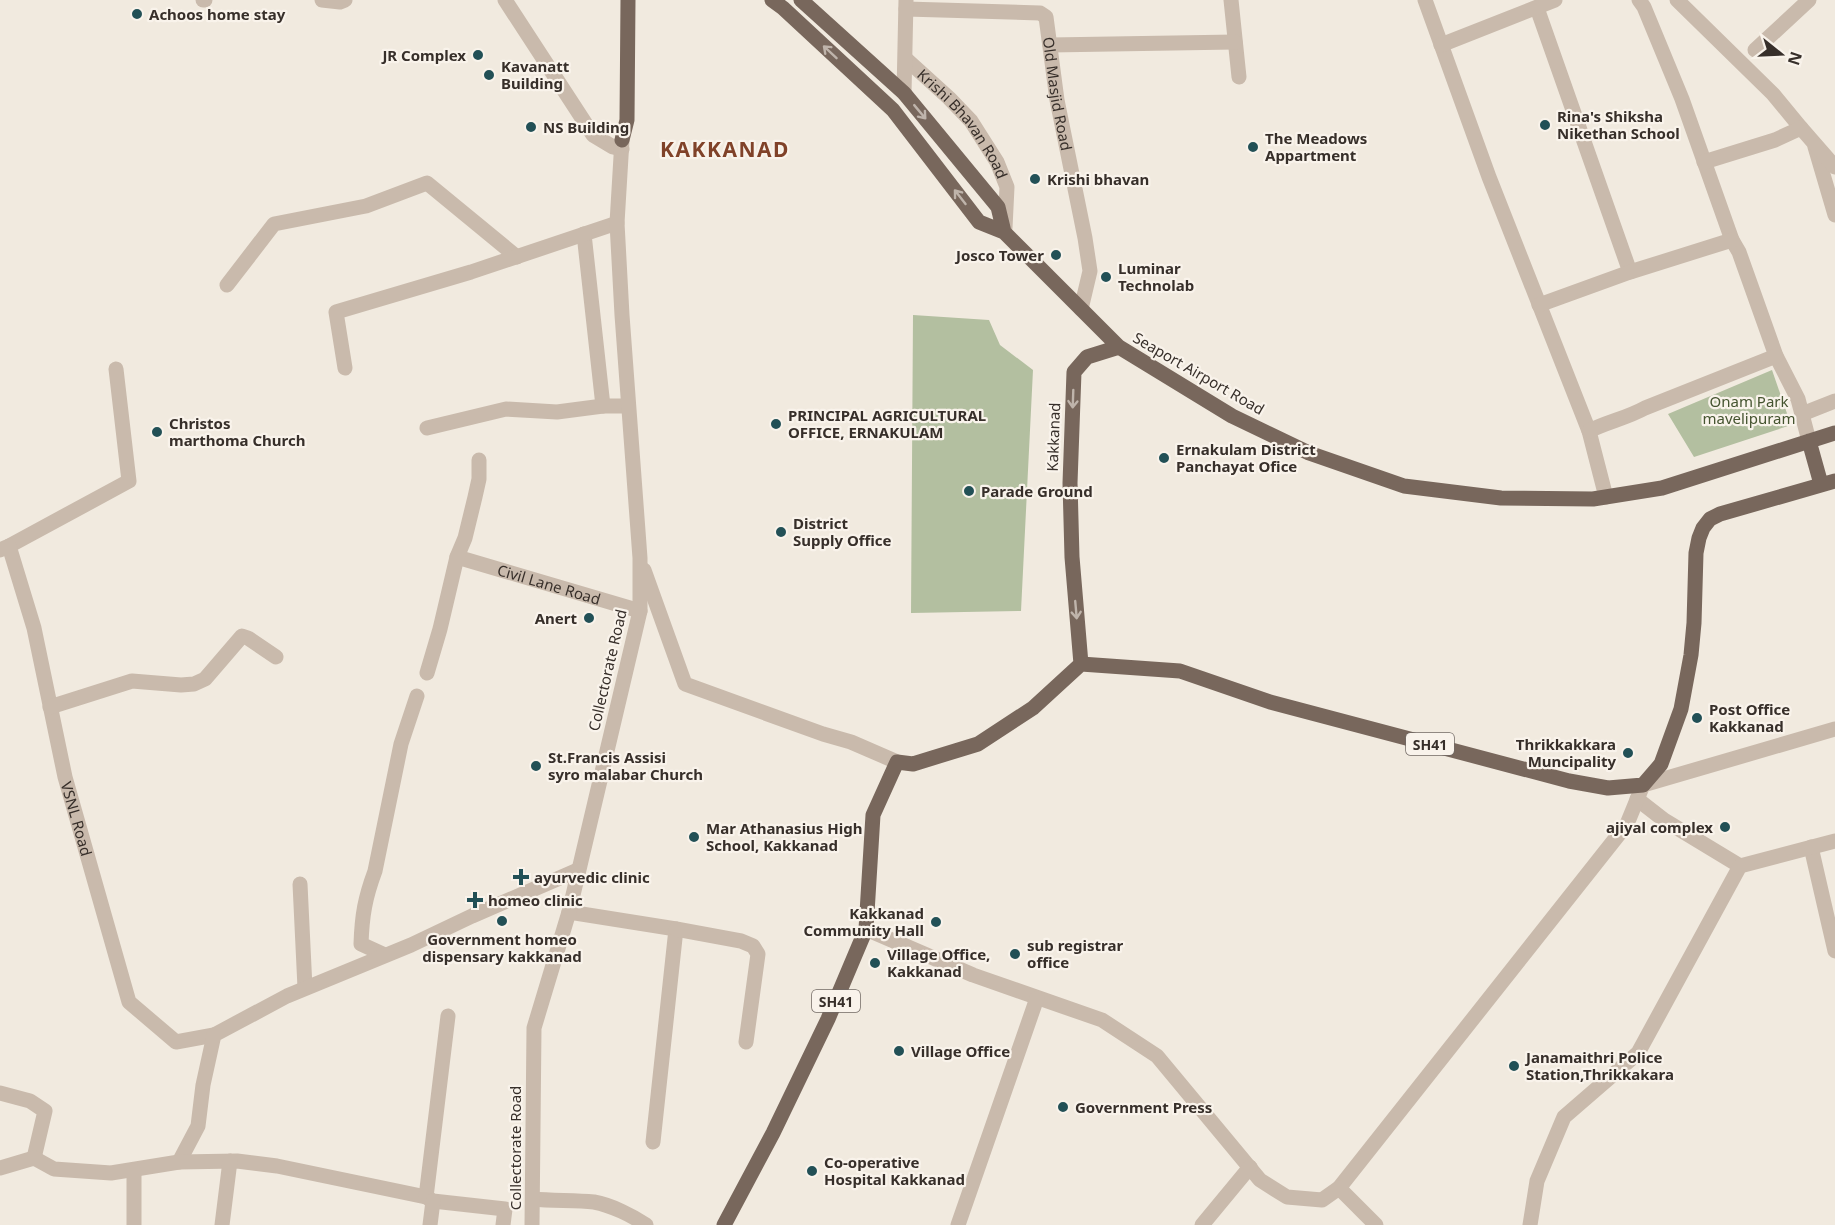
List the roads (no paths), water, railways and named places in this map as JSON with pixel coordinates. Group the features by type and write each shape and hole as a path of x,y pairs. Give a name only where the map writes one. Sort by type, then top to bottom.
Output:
{"main road":[{"name":"Collectorate Road","path":"619,0 617,120 619,145"},
{"path":"619,145 627,120 628,0"},
{"name":"Seaport Airport Road","path":"772,0 893,110 979,222 1004,232 1119,347 1242,421 1309,453 1404,486 1501,498 1593,499 1662,488 1835,433"},
{"name":"Seaport Airport Road","path":"801,0 904,93 998,207 1004,232"},
{"name":"Kakkanad","path":"1081,664 1072,557 1070,483 1074,372 1087,357 1119,347"},
{"path":"1640,792 1662,764 1681,709 1693,633 1696,553 1703,528 1710,519 1720,514 1828,483 1809,441"},
{"path":"897,762 914,764 978,744 1033,708 1081,664"},
{"name":"SH41","path":"1081,664 1180,671 1270,702 1569,781 1640,792"},
{"name":"SH41","path":"724,1225 773,1133 828,1019 866,929 873,814 897,762"}],"street":[{"path":"322,0 340,2 345,0"},
{"path":"505,0 593,135 619,145"},
{"path":"1231,0 1239,77"},
{"path":"1425,0 1489,177 1589,431 1606,497"},
{"path":"1441,45 1555,0"},
{"path":"1639,0 1682,99 1776,356 1798,399 1809,441"},
{"path":"1677,0 1773,94 1835,167"},
{"path":"1755,50 1809,0"},
{"path":"904,93 906,4"},
{"name":"Old Masjid Road","path":"906,4 1040,13 1046,17 1057,100 1086,238 1090,271 1082,309"},
{"path":"1537,8 1630,272"},
{"path":"1050,45 1235,42"},
{"name":"Krishi Bhavan Road","path":"906,58 971,121 997,162 1007,186 1004,232"},
{"path":"1704,162 1775,140 1801,128"},
{"path":"1814,142 1835,215"},
{"name":"Collectorate Road","path":"532,1225 534,1028 569,912 640,611 640,558 617,223 619,145"},
{"path":"227,285 274,224 366,206 427,183 517,257"},
{"path":"345,368 336,312 517,257 617,223"},
{"path":"584,234 603,406"},
{"path":"1539,305 1630,272 1732,240"},
{"path":"1589,431 1776,356"},
{"path":"5,548 129,481 116,369"},
{"path":"1802,414 1835,401"},
{"path":"427,428 506,409 557,412 603,406 628,406"},
{"path":"427,673 457,557 465,538 479,479 478,460"},
{"name":"VSNL Road","path":"5,548 34,628 64,777 129,1002 176,1042 214,1035"},
{"name":"Civil Lane Road","path":"457,557 640,611"},
{"path":"640,558 685,684 823,735 851,742 897,762"},
{"path":"50,707 132,681 194,684 205,679 242,636 276,657"},
{"path":"385,955 361,945 362,918 375,871 401,744 417,696"},
{"path":"866,929 973,975 1102,1020 1157,1056 1260,1180 1287,1197 1322,1200 1340,1188 1627,824 1640,792 1835,729"},
{"path":"1640,792 1664,820 1740,866 1835,841"},
{"path":"1811,847 1835,951"},
{"path":"1530,1225 1537,1180 1564,1118 1638,1053 1740,866"},
{"path":"179,1162 198,1126 202,1085 214,1035 287,996 579,870"},
{"path":"300,884 305,988"},
{"path":"569,912 676,928 741,941 753,946 758,954 746,1042"},
{"path":"653,1142 676,928"},
{"path":"958,1225 1037,998"},
{"path":"430,1225 430,1199 448,1016"},
{"path":"0,1093 30,1101 45,1111 34,1158"},
{"path":"0,1168 34,1158 54,1169 111,1173 179,1162 230,1161 278,1166 430,1199 505,1209 503,1225"},
{"path":"222,1225 230,1161"},
{"path":"1202,1225 1250,1167"},
{"path":"134,1171 134,1225"},
{"path":"1340,1188 1376,1225"},
{"path":"532,1199 596,1203 633,1216 646,1225"}],"place":[{"name":"Achoos home stay","path":"137,14"},
{"name":"JR Complex","path":"478,55"},
{"name":"Kavanatt Building","path":"489,75"},
{"name":"Rina's Shiksha Nikethan School","path":"1545,125"},
{"name":"NS Building","path":"531,127"},
{"name":"The Meadows Appartment","path":"1253,147"},
{"name":"Krishi bhavan","path":"1035,179"},
{"name":"Josco Tower","path":"1056,255"},
{"name":"Luminar Technolab","path":"1106,277"},
{"name":"PRINCIPAL AGRICULTURAL OFFICE, ERNAKULAM","path":"776,424"},
{"name":"Christos marthoma Church","path":"157,432"},
{"name":"Ernakulam District Panchayat Ofice","path":"1164,458"},
{"name":"Parade Ground","path":"969,491"},
{"name":"District Supply Office","path":"781,532"},
{"name":"Anert","path":"589,618"},
{"name":"Post Office Kakkanad","path":"1697,718"},
{"name":"Thrikkakkara Muncipality","path":"1628,753"},
{"name":"St.Francis Assisi syro malabar Church","path":"536,766"},
{"name":"ajiyal complex","path":"1725,827"},
{"name":"Mar Athanasius High School, Kakkanad","path":"694,837"},
{"name":"ayurvedic clinic","path":"521,877"},
{"name":"homeo clinic","path":"475,900"},
{"name":"Government homeo dispensary kakkanad","path":"502,921"},
{"name":"Kakkanad Community Hall","path":"936,922"},
{"name":"sub registrar office","path":"1015,954"},
{"name":"Village Office, Kakkanad","path":"875,963"},
{"name":"Village Office","path":"899,1051"},
{"name":"Janamaithri Police Station,Thrikkakara","path":"1514,1066"},
{"name":"Government Press","path":"1063,1107"},
{"name":"Co-operative Hospital Kakkanad","path":"812,1171"}],"district":[{"name":"KAKKANAD","path":"725,149"}],"park label":[{"name":"Onam Park mavelipuram","path":"1749,410"}]}
